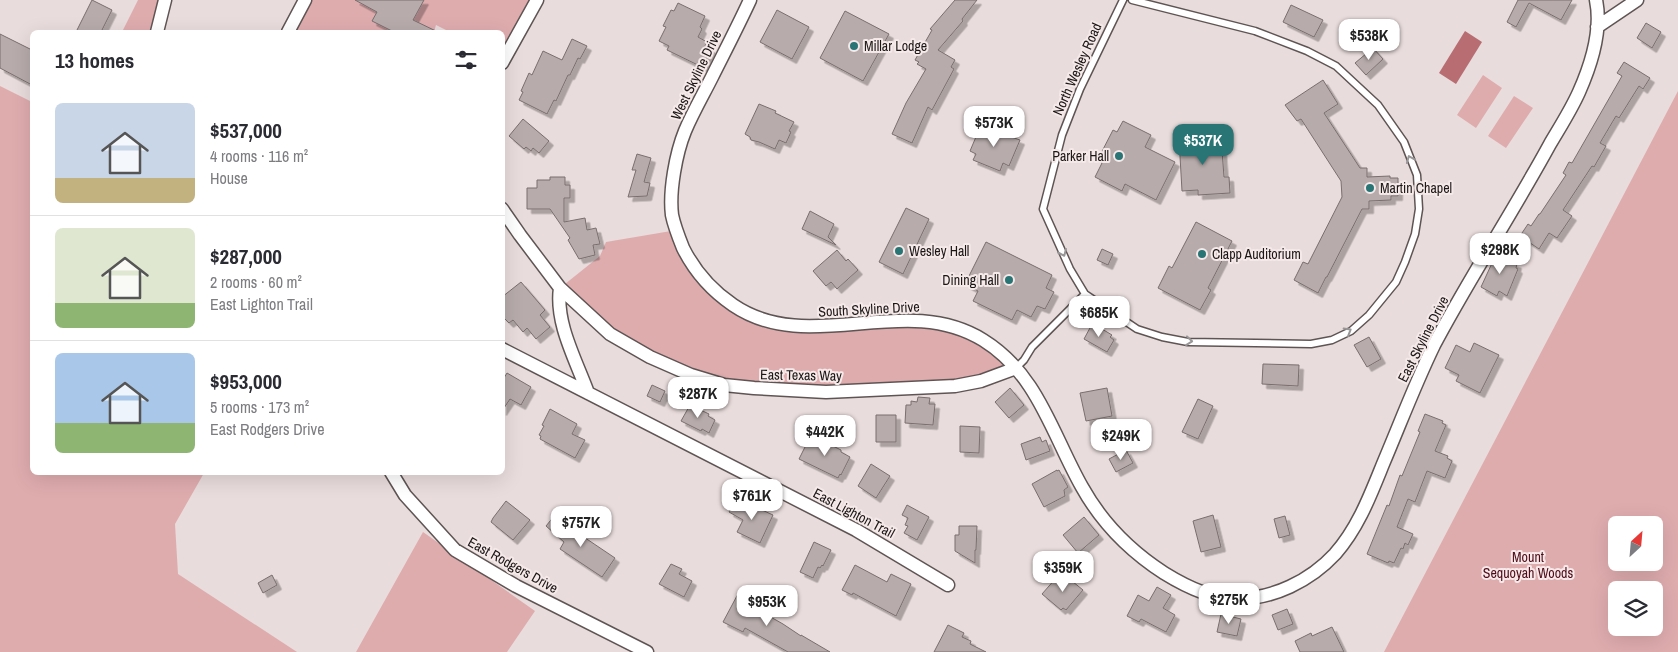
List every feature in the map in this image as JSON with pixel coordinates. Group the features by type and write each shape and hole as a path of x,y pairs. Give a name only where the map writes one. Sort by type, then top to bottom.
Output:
{"street":[{"path":"157,30 164,0"},
{"path":"289,30 305,0"},
{"path":"505,58 537,0"},
{"name":"West Skyline Drive","path":"676,166 684,134 750,0"},
{"name":"East Skyline Drive","path":"1332,557 1348,537 1361,516 1433,347 1475,270 1519,200 1579,91 1590,62 1597,27 1598,9 1596,0"},
{"path":"1597,27 1637,0"},
{"name":"South Skyline Drive","path":"676,166 672,192 672,216 682,245 696,271 716,294 741,311 764,320 796,326 813,327 901,320 930,321 968,332 985,341 1016,368 1042,404 1082,488 1101,517 1122,542 1149,564 1180,584 1207,594 1234,599 1268,595 1296,584 1315,573 1332,557"},
{"name":"East Texas Way","path":"505,213 560,288 610,334 658,360 691,375 724,384 754,388 826,392 955,386 981,381 1016,368"},
{"path":"560,288 558,300 560,320 588,393"},
{"name":"East Lighton Trail","path":"505,351 875,540 948,584"},
{"name":"East Rodgers Drive","path":"393,475 405,495 455,550 516,586 646,652"}],"lane":[{"name":"North Wesley Road","path":"1085,294 1070,269 1043,209 1062,135 1080,89 1123,0"},
{"path":"1016,368 1032,348 1085,294 1137,329 1171,339 1227,344 1311,344 1332,340 1351,331 1369,315 1396,282 1415,234 1419,209 1417,175 1404,142 1378,105 1336,66 1307,51 1255,30 1132,0"}],"green space":[{"path":"138,0 164,0 155,30 123,30"},
{"path":"305,0 537,0 505,56 505,30 446,30 436,25 435,30 289,30"},
{"path":"1483,75 1502,88 1476,128 1457,115"},
{"path":"0,86 30,101 30,475 203,475 175,524 178,574 297,652 0,652"},
{"name":"Mount Sequoyah Woods","path":"1678,91 1678,652 1384,652"},
{"path":"1514,96 1533,108 1506,148 1488,136"},
{"path":"677,230 696,271 764,320 901,320 968,332 1016,368 977,382 826,392 724,385 610,334 560,288 600,256 606,242"},
{"path":"423,532 535,611 507,652 356,652"}],"shaded area":[{"path":"1465,31 1482,42 1456,84 1439,73"}],"building":[{"path":"92,0 112,10 102,30 77,30"},
{"path":"355,0 424,0 413,20 434,30 390,30 372,21 377,12"},
{"path":"955,0 977,0 962,19 963,21 938,50 955,60 951,67 954,69 932,110 928,107 912,143 892,134 906,103 926,69 917,64 919,62 915,60 932,30 930,29"},
{"path":"1518,0 1572,0 1561,20 1529,3 1516,27 1507,22"},
{"path":"678,3 705,16 698,37 707,42 705,46 711,49 702,67 667,50 669,46 659,41 666,27 663,26 671,10 674,11"},
{"path":"1291,5 1323,20 1314,37 1283,22"},
{"path":"777,10 809,27 792,59 760,42"},
{"name":"Millar Lodge","path":"845,11 889,34 863,81 820,58"},
{"path":"1646,23 1661,32 1652,48 1637,38"},
{"path":"0,34 30,49 30,84 0,68"},
{"path":"572,39 587,46 580,59 578,58 570,75 568,75 556,101 554,100 547,114 519,100 529,73 532,75 543,51 562,60"},
{"path":"1373,48 1383,59 1366,75 1355,63"},
{"path":"1624,62 1650,78 1643,89 1639,86 1619,118 1616,116 1600,143 1606,146 1594,167 1592,166 1563,210 1572,216 1557,238 1549,233 1539,249 1520,236 1528,224 1531,226 1566,175 1563,173 1569,162 1572,163 1622,76 1617,73"},
{"name":"Martin Chapel","path":"1323,80 1338,104 1324,113 1360,168 1367,168 1367,177 1390,176 1390,178 1398,178 1398,196 1391,196 1391,200 1369,201 1369,209 1362,209 1318,293 1294,280 1303,262 1308,264 1342,197 1341,181 1301,119 1297,121 1285,105"},
{"path":"759,104 776,111 775,113 794,122 786,143 779,140 775,149 751,140 745,134"},
{"path":"523,119 549,141 539,153 533,148 531,151 526,147 524,149 509,136"},
{"path":"1123,121 1151,135 1145,147 1175,162 1156,200 1125,184 1122,191 1095,177 1102,163 1097,161 1113,130 1117,132"},
{"path":"981,125 1001,131 1000,133 1020,140 1009,166 1003,163 1000,171 973,160 976,154 970,151"},
{"path":"1221,137 1224,177 1229,177 1230,193 1198,195 1198,190 1182,191 1179,139"},
{"path":"637,154 651,158 644,182 650,183 647,196 628,197 636,170 632,170"},
{"path":"550,177 565,177 565,185 570,185 570,198 564,198 564,222 585,218 587,230 596,228 600,244 593,245 595,255 579,259 568,240 570,238 550,209 527,209 527,188 537,188 537,180 550,180"},
{"name":"Wesley Hall","path":"906,208 929,219 903,274 879,262"},
{"path":"810,211 834,224 828,237 836,245 802,229"},
{"name":"Clapp Auditorium","path":"1196,222 1232,241 1208,288 1211,290 1200,310 1158,288 1169,266 1172,268"},
{"name":"Dining Hall","path":"986,242 1052,275 1046,288 1054,292 1045,309 1037,306 1031,317 1017,310 1012,320 973,301 978,291 965,284"},
{"path":"1102,249 1113,254 1108,265 1097,260"},
{"path":"837,250 846,261 848,259 858,270 837,289 831,282 826,286 813,271"},
{"path":"1498,250 1509,254 1507,261 1517,264 1516,268 1518,269 1507,296 1499,291 1497,296 1481,287"},
{"path":"521,282 545,310 540,315 550,327 536,339 527,328 523,332 513,320 509,323 505,319 505,295"},
{"path":"1091,326 1095,328 1097,326 1112,335 1110,337 1114,340 1107,352 1084,339"},
{"path":"1369,337 1381,359 1367,367 1354,345"},
{"path":"1474,343 1499,355 1480,393 1456,381 1459,375 1445,368 1456,345 1470,352"},
{"path":"1263,364 1299,365 1298,386 1262,384"},
{"path":"507,373 531,387 521,405 510,399 505,406 505,376"},
{"path":"652,385 665,391 660,402 647,396"},
{"path":"1010,388 1024,405 1009,418 995,402"},
{"path":"1107,388 1112,416 1086,421 1080,393"},
{"path":"918,397 930,398 929,404 935,404 933,425 905,423 906,405 911,405 911,401 917,402"},
{"path":"1198,399 1213,406 1198,439 1182,432"},
{"path":"690,405 709,414 708,416 715,420 709,433 681,421"},
{"path":"550,409 577,424 572,434 585,440 575,458 540,439 541,436 539,435 544,426 542,425"},
{"path":"1425,414 1443,421 1442,423 1446,425 1435,451 1448,456 1447,458 1452,461 1445,478 1427,471 1415,502 1408,499 1397,527 1413,534 1408,545 1405,543 1403,549 1401,548 1394,563 1389,561 1388,563 1367,554 1387,505 1389,506 1400,475 1402,476 1420,432 1418,431"},
{"path":"876,415 896,415 896,442 876,442"},
{"path":"960,426 980,427 979,453 960,452"},
{"path":"811,435 841,450 841,452 850,457 838,478 799,459"},
{"path":"1040,437 1042,442 1046,440 1050,451 1026,460 1021,444"},
{"path":"1126,450 1133,463 1116,472 1109,459"},
{"path":"871,464 890,476 876,498 858,486"},
{"path":"1059,470 1068,487 1064,490 1065,496 1044,507 1032,484"},
{"path":"506,501 530,520 513,540 491,522"},
{"path":"734,502 748,510 751,505 773,515 760,543 737,532 743,520 729,512"},
{"path":"907,505 929,517 917,540 904,533 908,526 905,525 908,518 902,515"},
{"path":"555,515 563,523 615,558 602,577 560,549 564,542 546,526"},
{"path":"1213,515 1221,547 1201,552 1193,521"},
{"path":"1285,516 1290,535 1279,538 1274,519"},
{"path":"1084,517 1099,535 1078,553 1063,535"},
{"path":"959,526 977,526 975,563 955,551 955,535 959,535"},
{"path":"814,542 831,550 823,566 818,567 813,578 800,572"},
{"path":"671,564 682,569 679,574 692,581 684,597 659,584"},
{"path":"855,565 887,582 891,574 911,584 896,616 853,593 852,595 842,590"},
{"path":"272,575 277,585 263,593 258,583"},
{"path":"1067,577 1083,590 1066,610 1063,608 1061,610 1042,594 1056,578 1061,583"},
{"path":"1157,587 1171,595 1163,608 1175,615 1166,632 1141,619 1139,622 1127,616 1138,595 1149,601"},
{"path":"739,592 751,598 749,604 753,607 830,652 788,652 745,628 743,632 723,622"},
{"path":"1287,609 1293,624 1278,630 1272,615"},
{"path":"1221,614 1241,619 1237,636 1217,632"},
{"path":"948,625 964,633 962,637 971,641 970,644 986,652 934,652"},
{"path":"1332,627 1344,652 1300,652 1295,641 1311,633 1312,636"}],"place":[{"name":"Millar Lodge","path":"854,46"},
{"name":"Parker Hall","path":"1119,156"},
{"name":"Martin Chapel","path":"1370,188"},
{"name":"Wesley Hall","path":"899,251"},
{"name":"Clapp Auditorium","path":"1202,254"},
{"name":"Dining Hall","path":"1009,280"}]}
